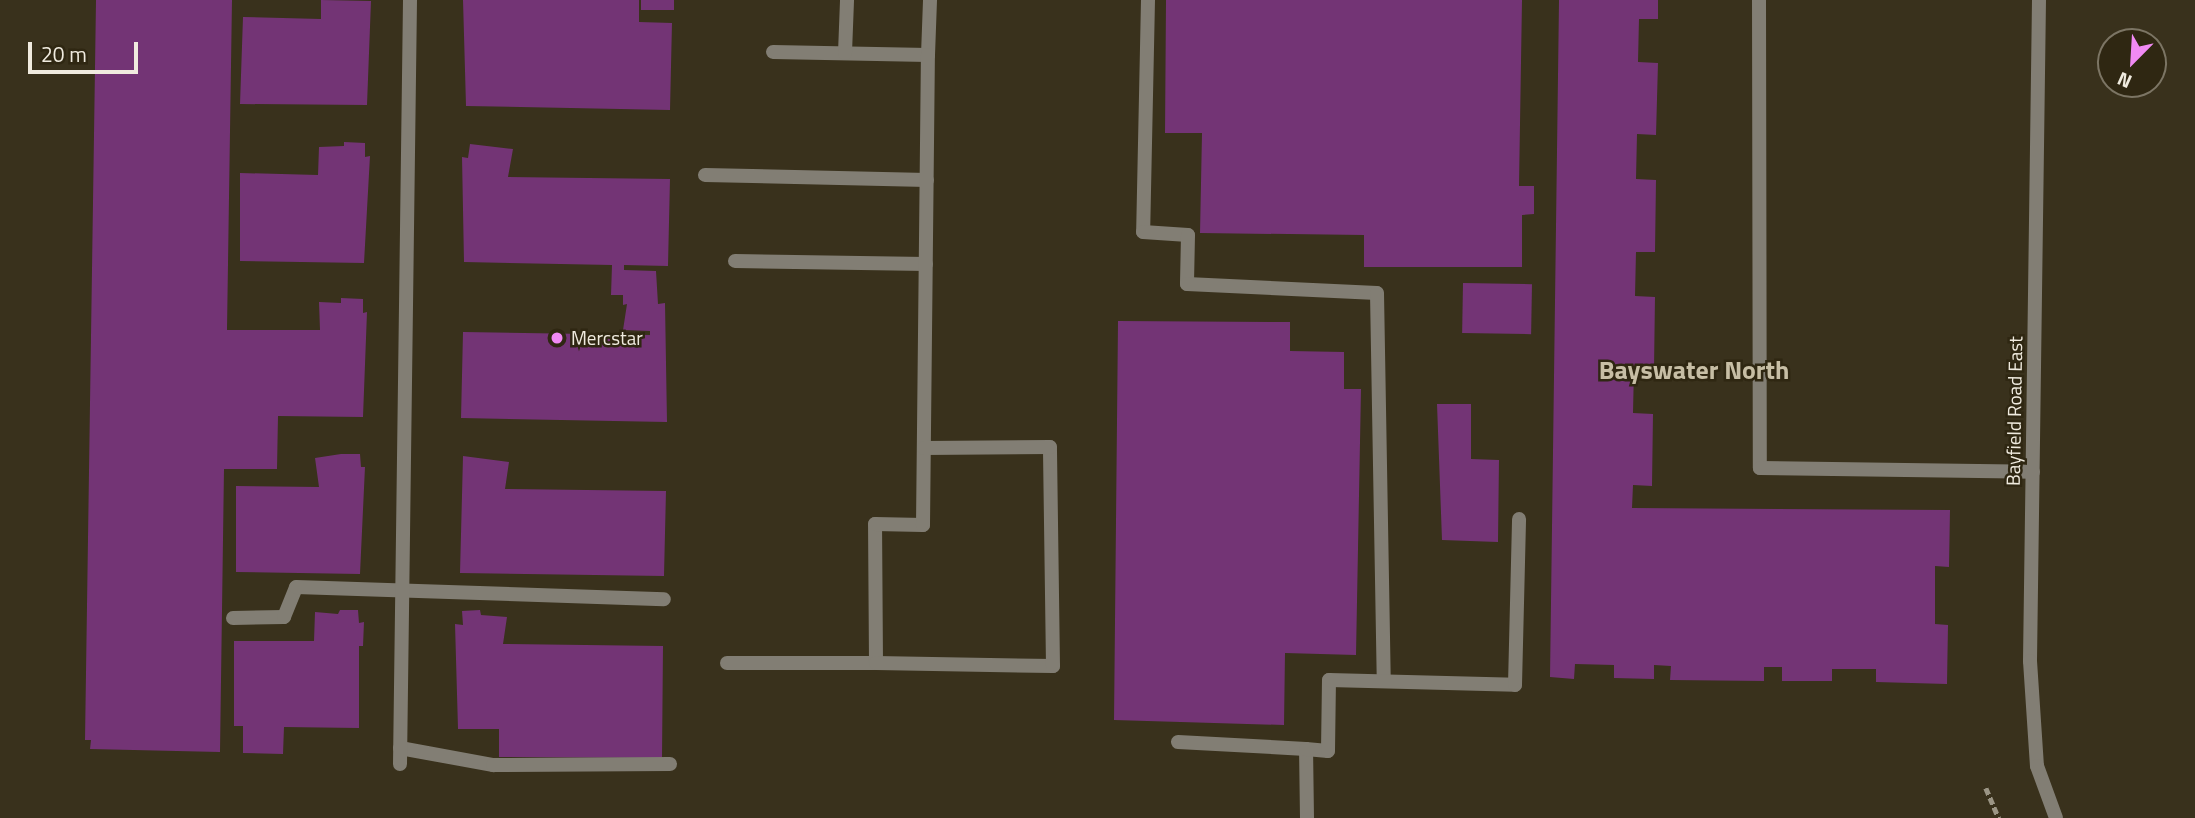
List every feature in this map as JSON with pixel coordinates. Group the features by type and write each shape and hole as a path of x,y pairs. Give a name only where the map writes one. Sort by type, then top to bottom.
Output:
{"street":[{"path":"400,764 410,0"},
{"path":"845,53 847,0"},
{"path":"876,663 874,524 923,524 930,0"},
{"path":"1148,0 1143,232 1188,235 1187,284 1377,293 1384,681"},
{"path":"1759,0 1760,468 2033,472"},
{"name":"Bayfield Road East","path":"2039,0 2030,662 2036,753 2056,818"},
{"path":"773,52 928,55"},
{"path":"705,175 927,180"},
{"path":"735,261 926,264"},
{"path":"727,663 1053,666 1049,447 924,448"},
{"path":"1178,742 1328,751 1329,680 1515,685 1519,519"},
{"path":"233,618 284,617 296,587 402,587 664,599"},
{"path":"400,748 493,765 670,764"},
{"path":"1306,749 1307,818"}],"path":[{"path":"1986,788 1999,818"}],"building":[{"path":"96,0 232,0 227,330 320,330 319,302 341,303 341,298 363,299 363,313 367,312 363,417 278,416 277,469 224,469 220,752 90,749 91,740 85,740"},
{"path":"321,0 371,1 367,105 240,104 243,17 321,19"},
{"path":"463,0 639,0 639,22 672,23 670,110 466,106"},
{"path":"641,0 674,0 674,10 641,10"},
{"path":"1166,0 1522,0 1519,186 1534,186 1534,214 1522,215 1522,267 1364,267 1364,235 1200,233 1202,133 1165,133"},
{"path":"1559,0 1658,0 1658,19 1639,19 1638,62 1658,63 1656,135 1637,134 1636,179 1656,180 1655,252 1636,252 1635,296 1655,297 1654,369 1634,368 1633,413 1653,414 1652,486 1633,485 1632,508 1950,510 1949,567 1935,566 1935,624 1948,625 1947,684 1876,682 1876,669 1832,669 1832,681 1782,681 1782,667 1764,667 1764,681 1670,680 1671,666 1654,665 1654,679 1614,678 1614,665 1575,664 1574,679 1550,677"},
{"path":"344,142 365,143 365,157 370,156 364,263 240,261 240,173 318,175 319,147 344,146"},
{"path":"470,144 513,149 508,177 670,179 668,266 624,265 624,270 656,271 658,304 665,303 667,422 461,418 463,332 650,335 650,331 623,330 627,304 623,305 623,295 611,295 612,265 464,262 462,157 468,158"},
{"path":"1463,283 1532,284 1531,334 1462,333"},
{"path":"1118,321 1290,322 1290,351 1344,352 1344,389 1361,389 1356,655 1285,653 1284,725 1114,720"},
{"path":"1437,404 1471,404 1471,459 1499,460 1498,542 1442,540"},
{"path":"360,454 361,467 365,467 360,574 236,572 236,486 319,487 315,458"},
{"path":"463,456 509,462 505,489 666,491 664,576 460,573"},
{"path":"340,610 358,610 359,623 364,622 363,646 359,646 359,728 284,727 283,754 243,753 243,726 234,726 234,641 314,641 315,612 338,614"},
{"path":"480,610 481,615 507,617 503,644 663,646 662,758 499,757 499,729 458,729 455,624 463,625 462,611"}],"place":[{"name":"Mercstar","path":"557,338"}],"district":[{"name":"Bayswater North","path":"1694,370"}]}
